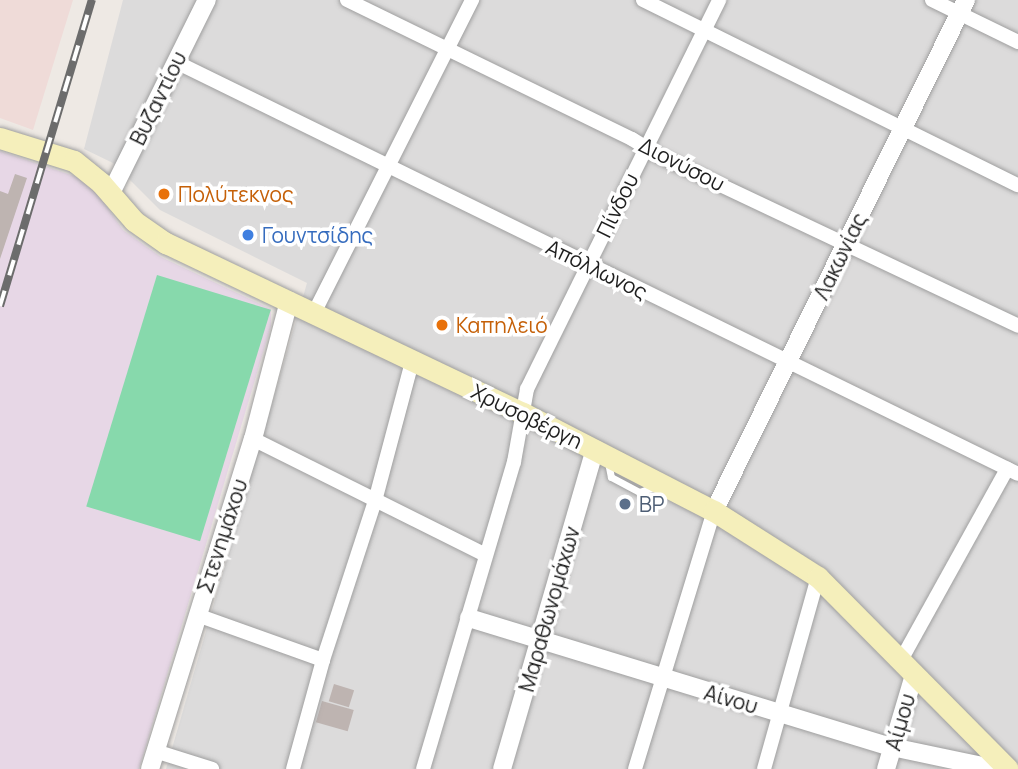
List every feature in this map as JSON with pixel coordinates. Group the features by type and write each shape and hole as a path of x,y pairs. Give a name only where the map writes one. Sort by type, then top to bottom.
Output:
{"main road":[{"name":"Χρυσοβέργη","path":"0,138 74,161 134,221 166,243 523,413 714,511 818,577 1008,769"}],"street":[{"name":"Βυζαντίου","path":"110,195 207,0"},
{"name":"Διονύσου","path":"347,0 1018,326"},
{"path":"314,313 472,0"},
{"path":"643,0 1018,185"},
{"name":"Πίνδου","path":"423,769 520,441 524,401 534,374 719,0"},
{"path":"932,0 963,7 1018,43"},
{"name":"Λακωνίας","path":"714,511 963,7"},
{"name":"Απόλλωνος","path":"176,62 1013,472"},
{"name":"Στενημάχου","path":"150,769 253,439 289,302"},
{"path":"292,769 323,660 374,501 412,362"},
{"path":"253,439 486,555"},
{"name":"Μαραθωνομάχων","path":"502,769 600,452"},
{"path":"907,668 1013,472"},
{"path":"635,769 714,511"},
{"path":"764,769 818,577"},
{"path":"197,615 323,660"},
{"name":"Αίνου","path":"469,618 892,747 996,769"},
{"name":"Αίμου","path":"886,769 907,668"},
{"path":"155,751 212,769"}],"shaded area":[{"path":"0,0 73,0 33,130 0,118"},
{"path":"123,0 1018,0 1018,769 166,769 307,283 160,210 113,163 84,149"},
{"path":"0,151 89,181 123,230 161,257 271,309 271,326 139,769 0,769"}],"green space":[{"path":"157,275 271,310 200,541 86,506"}],"building":[{"path":"15,174 27,178 0,259 0,191 8,194"},
{"path":"334,684 354,690 349,707 329,701"},
{"path":"322,701 354,710 348,731 316,722"}],"railway":[{"path":"0,306 92,0"}],"place":[{"name":"Πολύτεκνος","path":"164,194"},
{"name":"Γουντσίδης","path":"248,235"},
{"name":"Καπηλειό","path":"442,325"},
{"name":"BP","path":"625,504"}]}
